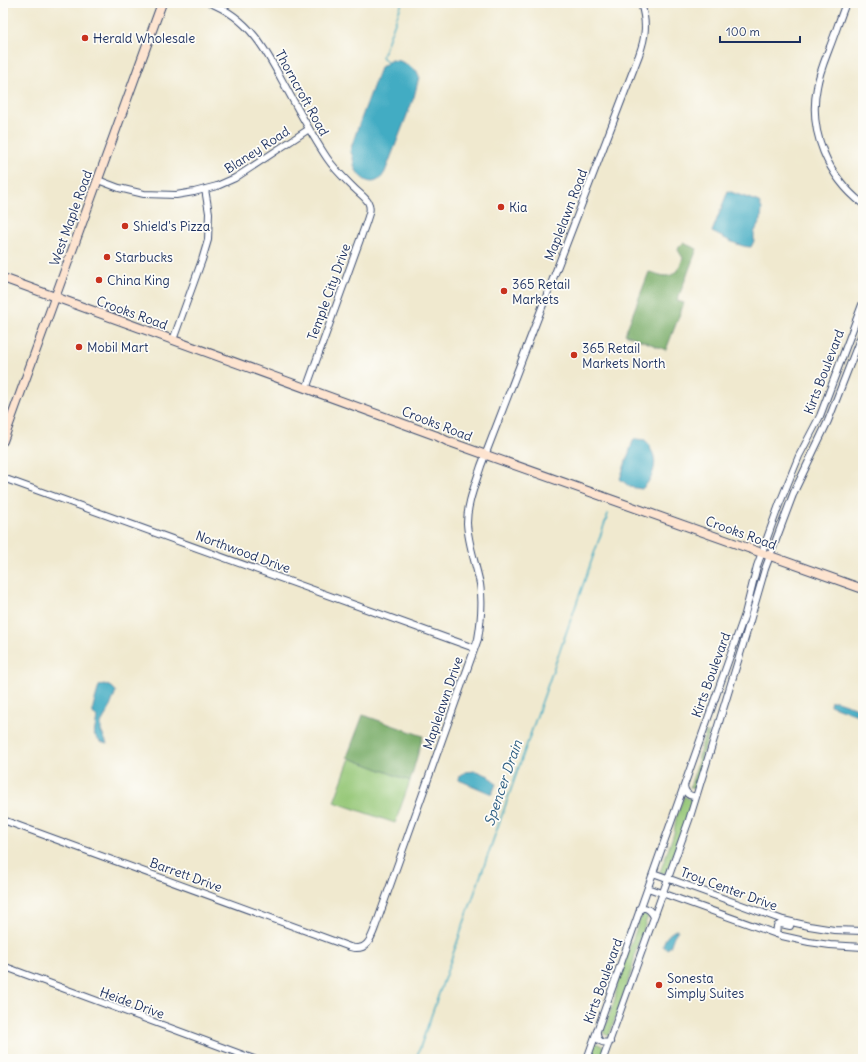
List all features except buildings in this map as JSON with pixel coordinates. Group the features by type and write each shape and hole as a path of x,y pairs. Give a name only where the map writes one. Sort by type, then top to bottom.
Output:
{"main road":[{"name":"West Maple Road","path":"3,441 162,3"},
{"name":"Crooks Road","path":"3,278 486,455 863,589"}],"street":[{"name":"Thorncroft Road","path":"210,3 221,8 234,17 254,35 269,56 309,129 327,158 337,172 368,202"},
{"name":"Maplelawn Road","path":"486,455 639,56 644,41 645,31 641,3"},
{"path":"846,3 819,77 815,112 819,140 831,168 845,188 863,204"},
{"name":"Blaney Road","path":"98,180 123,189 144,194 176,195 205,189 229,181 242,174 309,129"},
{"path":"172,340 208,240 208,213 205,189"},
{"name":"Temple City Drive","path":"306,389 366,223 370,209 368,202"},
{"name":"Kirts Boulevard","path":"604,1059 696,796 715,734 779,505 799,456 820,416 863,302"},
{"name":"Kirts Boulevard","path":"587,1059 745,614 754,578 828,421 863,330"},
{"name":"Maplelawn Drive","path":"361,948 367,944 373,934 474,648 480,626 482,604 480,585 469,538 467,519 471,496 486,455"},
{"name":"Northwood Drive","path":"3,478 474,648"},
{"path":"705,727 710,728 715,734"},
{"path":"684,784 686,793 691,796 696,796"},
{"name":"Barrett Drive","path":"3,820 350,947 361,948"},
{"name":"Troy Center Drive","path":"653,873 783,920 834,930 863,931"},
{"name":"Troy Center Drive","path":"648,888 782,936 830,945 863,947"},
{"path":"640,908 650,910 654,917"},
{"name":"Troy Center Drive","path":"776,934 777,926 781,924 793,926 798,924"},
{"name":"Heide Drive","path":"3,966 254,1059"},
{"path":"597,1031 597,1036 600,1041 603,1043 610,1042"}],"green space":[{"path":"683,243 697,249 677,301 684,303 666,350 625,334 649,272 662,276 669,276 675,273 683,258 678,250"},
{"path":"363,715 423,736 410,781 347,757"},
{"path":"706,733 709,733 702,755 700,772 695,789 690,787"},
{"path":"350,758 410,781 395,823 334,802"},
{"path":"684,796 692,801 668,869 666,872 661,874 660,872 674,833 676,818"},
{"path":"642,913 648,916 636,950 631,973 609,1036 603,1033 615,999 618,980"},
{"path":"596,1043 604,1047 600,1059 590,1059"}],"water":[{"path":"391,60 400,61 406,64 417,71 419,77 414,97 385,172 378,180 370,182 359,175 350,151 380,68"},
{"path":"728,191 759,202 762,209 761,220 754,233 754,241 751,247 736,244 712,232"},
{"path":"636,439 645,440 650,445 655,461 654,470 648,483 642,489 630,487 620,479 633,441"},
{"path":"104,684 112,687 116,691 108,712 101,723 101,731 107,744 100,742 94,734 97,718 93,713 93,707 99,686"},
{"path":"831,701 837,701 863,710 863,717 830,705"},
{"path":"476,771 489,776 496,784 492,794 459,780 459,777 465,772"},
{"path":"678,930 670,947 667,949 663,946 664,941 673,931"}],"waterway":[{"path":"387,62 382,57 402,3"},
{"name":"Spencer Drain","path":"416,1059 608,514"}],"place":[{"name":"Herald Wholesale","path":"85,38"},
{"name":"Kia","path":"501,207"},
{"name":"Shield's Pizza","path":"125,226"},
{"name":"Starbucks","path":"107,257"},
{"name":"China King","path":"99,280"},
{"name":"365 Retail Markets","path":"504,291"},
{"name":"Mobil Mart","path":"79,347"},
{"name":"365 Retail Markets North","path":"574,355"},
{"name":"Sonesta Simply Suites","path":"659,985"}]}
